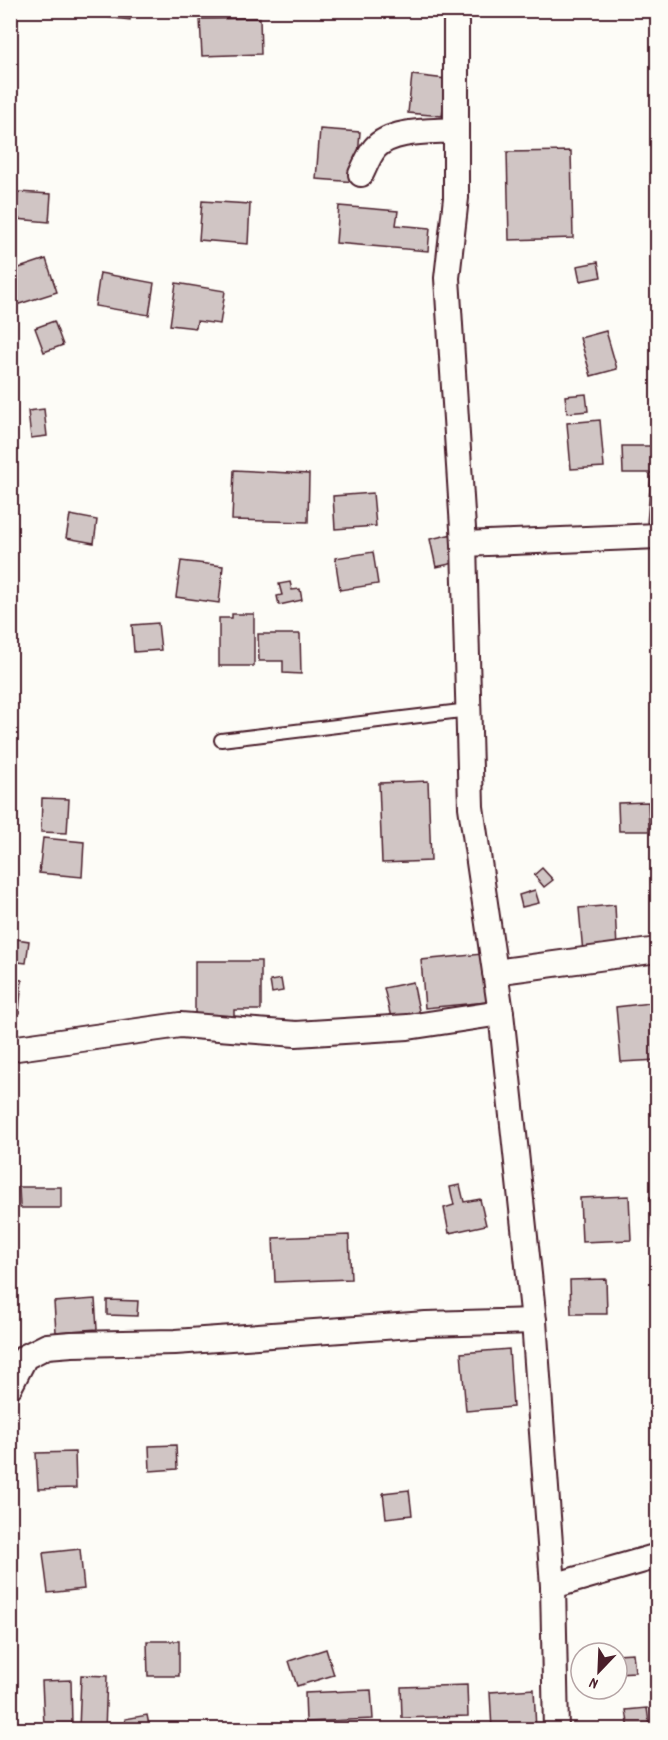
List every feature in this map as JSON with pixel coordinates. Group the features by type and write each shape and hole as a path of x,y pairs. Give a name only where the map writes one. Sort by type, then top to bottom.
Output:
{"street":[{"path":"456,10 456,198 447,278 464,544 471,807 501,1013 534,1322 553,1586 556,1730"},
{"path":"361,174 374,149 386,140 400,134 456,130"},
{"path":"464,544 657,536"},
{"path":"495,972 657,950"},
{"path":"10,1049 180,1025 296,1034 408,1027 501,1013"},
{"path":"10,1386 25,1357 47,1346 175,1342 426,1324 534,1322"},
{"path":"553,1586 657,1556"}],"lane":[{"path":"221,740 469,710"}],"building":[{"path":"10,10 15,10 13,40 10,40"},
{"path":"107,10 131,10 130,20 106,17"},
{"path":"260,18 261,54 202,56 200,19"},
{"path":"412,75 446,79 442,116 408,113"},
{"path":"320,129 360,132 356,182 316,179"},
{"path":"571,151 573,238 509,240 507,152"},
{"path":"18,192 51,194 49,222 16,219"},
{"path":"202,201 250,204 248,244 199,240"},
{"path":"339,206 398,211 396,225 430,228 428,251 336,243"},
{"path":"46,259 57,292 16,305 10,288 10,271"},
{"path":"598,262 601,277 580,281 577,266"},
{"path":"100,273 154,283 149,315 95,306"},
{"path":"176,283 225,291 220,324 197,321 196,328 170,325"},
{"path":"54,321 63,345 44,352 35,328"},
{"path":"606,331 617,369 591,376 580,338"},
{"path":"586,394 588,411 567,413 565,396"},
{"path":"44,409 47,436 31,438 28,411"},
{"path":"600,420 604,467 571,469 567,423"},
{"path":"622,446 654,446 654,473 623,473"},
{"path":"234,470 309,474 308,522 232,520"},
{"path":"651,477 658,477 658,524 647,523"},
{"path":"373,493 376,526 335,529 333,496"},
{"path":"70,515 97,520 94,543 66,538"},
{"path":"453,534 459,562 436,567 430,539"},
{"path":"373,552 378,584 340,590 335,558"},
{"path":"181,561 223,566 219,603 176,597"},
{"path":"290,582 292,590 300,589 302,600 279,605 277,596 282,595 279,584"},
{"path":"232,614 254,614 254,666 219,666 219,618 232,618"},
{"path":"158,623 161,650 134,652 132,625"},
{"path":"258,634 300,634 301,674 283,673 283,661 259,661"},
{"path":"428,781 431,861 382,863 379,783"},
{"path":"42,798 69,799 67,833 41,832"},
{"path":"648,802 649,831 619,831 618,803"},
{"path":"43,838 84,842 82,877 39,873"},
{"path":"542,868 553,880 544,887 534,875"},
{"path":"535,890 539,903 522,907 519,895"},
{"path":"615,905 617,950 583,953 579,908"},
{"path":"10,938 29,941 26,963 10,961"},
{"path":"482,954 487,1002 425,1008 421,960"},
{"path":"195,961 261,961 261,1010 234,1010 234,1023 195,1023"},
{"path":"10,979 22,980 19,1013 10,1012"},
{"path":"281,979 283,991 272,993 270,981"},
{"path":"413,982 421,1020 393,1026 384,988"},
{"path":"658,1002 658,1060 621,1062 616,1007"},
{"path":"460,1185 464,1202 480,1199 486,1225 449,1233 444,1208 454,1205 450,1187"},
{"path":"19,1187 61,1187 61,1208 20,1208"},
{"path":"629,1196 631,1240 582,1242 580,1198"},
{"path":"650,1197 658,1197 658,1247 654,1247"},
{"path":"349,1235 351,1279 275,1282 273,1238"},
{"path":"606,1279 607,1314 571,1314 570,1280"},
{"path":"95,1299 97,1329 56,1332 54,1302"},
{"path":"107,1300 138,1301 137,1316 107,1315"},
{"path":"509,1349 513,1407 466,1411 461,1353"},
{"path":"176,1445 177,1469 150,1471 149,1446"},
{"path":"75,1452 76,1488 38,1489 36,1453"},
{"path":"409,1490 412,1515 386,1518 383,1493"},
{"path":"80,1549 84,1589 48,1593 43,1553"},
{"path":"147,1641 179,1641 179,1676 148,1676"},
{"path":"326,1649 334,1675 297,1686 289,1661"},
{"path":"629,1653 633,1653 635,1672 629,1672"},
{"path":"81,1675 107,1676 105,1730 79,1730"},
{"path":"71,1680 72,1724 44,1725 42,1681"},
{"path":"467,1685 468,1716 402,1718 401,1687"},
{"path":"534,1689 536,1730 492,1730 490,1692"},
{"path":"371,1690 373,1719 306,1722 305,1693"},
{"path":"647,1708 650,1730 629,1730 626,1710"},
{"path":"147,1715 150,1730 127,1730 125,1719"}]}
